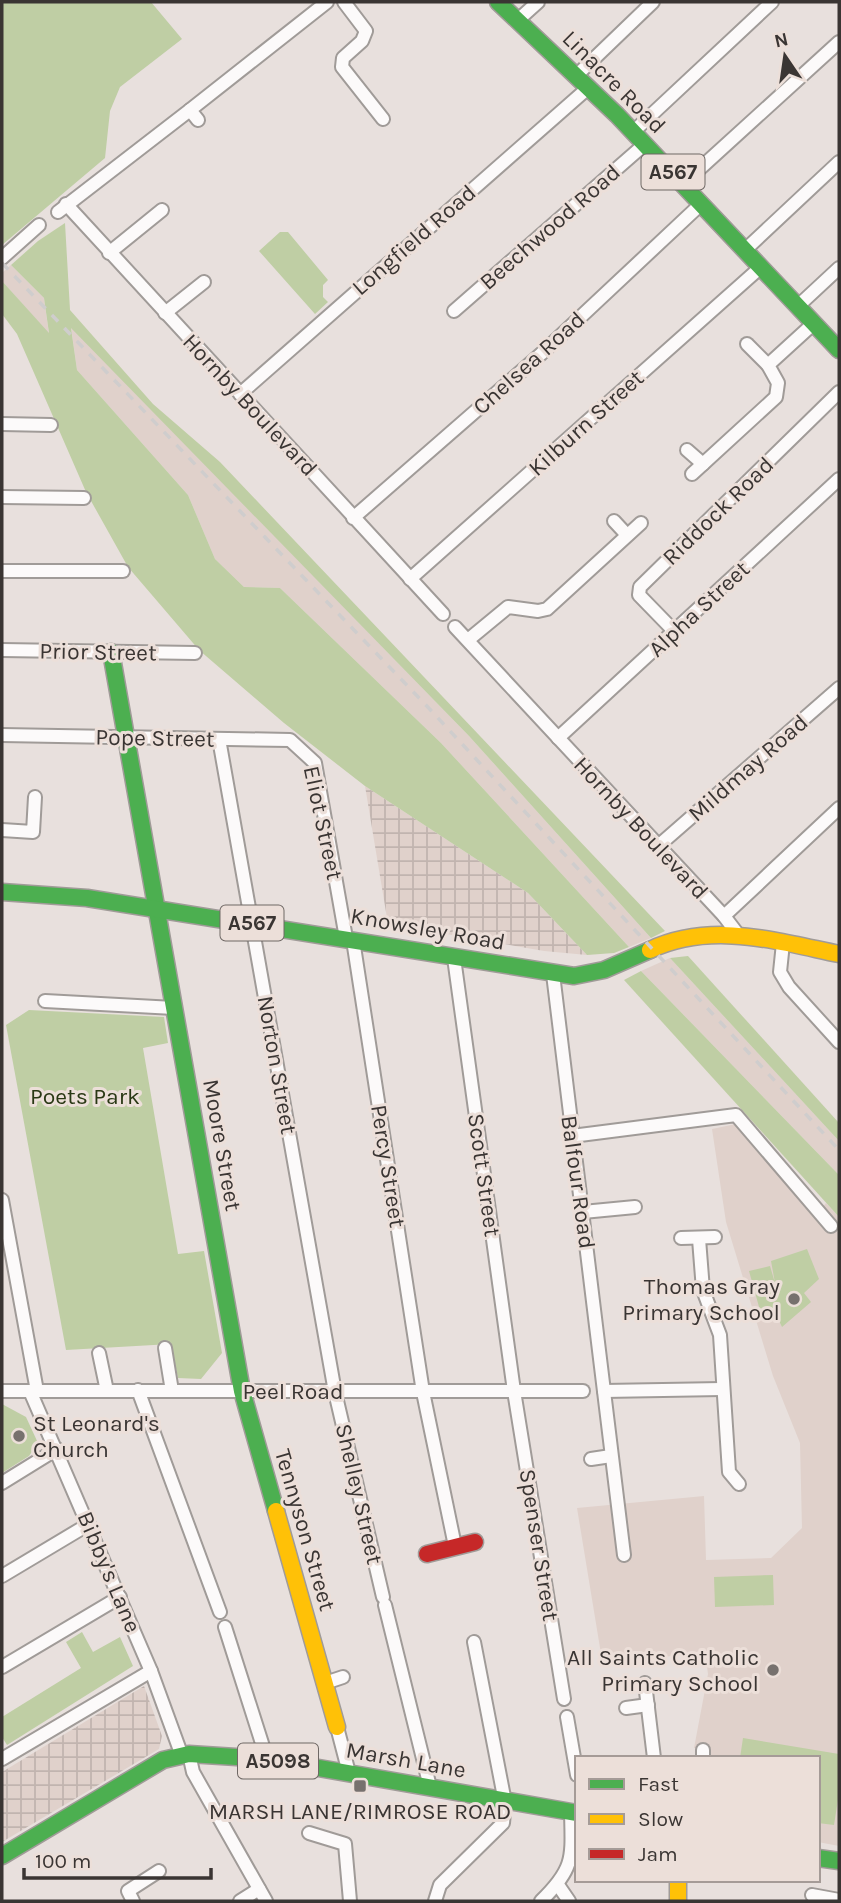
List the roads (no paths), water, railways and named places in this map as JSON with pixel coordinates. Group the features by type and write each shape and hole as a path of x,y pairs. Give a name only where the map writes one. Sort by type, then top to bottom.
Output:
{"main road":[{"name":"Linacre Road","path":"498,2 577,75 684,183 839,350"},
{"name":"Moore Street","path":"111,652 242,1391"},
{"name":"Knowsley Road","path":"2,892 36,892 155,908 552,974 600,973 685,937 704,934 783,943 839,954"},
{"name":"Tennyson Street","path":"242,1391 337,1727"},
{"path":"427,1554 475,1542"},
{"name":"Marsh Lane","path":"2,1856 163,1760 186,1755 267,1759 574,1812"},
{"path":"820,1858 839,1861"},
{"path":"678,1882 678,1901"}],"street":[{"name":"Hornby Boulevard","path":"327,2 194,115 62,208 109,253 443,614"},
{"path":"344,2 366,31 362,41 343,58 342,67 383,119"},
{"path":"518,20 538,2"},
{"path":"577,75 653,2"},
{"path":"633,132 772,2"},
{"path":"684,183 839,42"},
{"name":"Longfield Road","path":"240,394 588,88"},
{"name":"Beechwood Road","path":"454,311 645,144"},
{"path":"745,250 839,162"},
{"name":"Chelsea Road","path":"353,518 541,354 701,204"},
{"path":"109,253 162,209"},
{"path":"2,258 39,225"},
{"name":"Kilburn Street","path":"410,579 761,267"},
{"path":"797,307 839,268"},
{"path":"165,313 204,282"},
{"path":"768,365 813,324"},
{"path":"692,474 776,397 778,383 768,365 747,344"},
{"name":"Riddock Road","path":"675,632 639,595 640,587 839,392"},
{"path":"2,424 51,425"},
{"path":"687,450 703,464"},
{"name":"Alpha Street","path":"558,738 839,479"},
{"path":"2,496 84,498"},
{"path":"614,521 627,535"},
{"path":"468,640 508,607 538,611 547,609 641,523"},
{"path":"2,571 123,571"},
{"name":"Hornby Boulevard","path":"455,627 724,916 740,938"},
{"name":"Prior Street","path":"2,650 195,653"},
{"name":"Mildmay Road","path":"657,847 839,688"},
{"name":"Pope Street","path":"2,735 290,740 304,751"},
{"name":"Norton Street","path":"219,739 335,1392"},
{"name":"Eliot Street","path":"304,751 315,763 350,939"},
{"path":"2,830 33,832 35,797"},
{"path":"724,916 839,808"},
{"name":"Percy Street","path":"350,939 423,1392 455,1546"},
{"path":"783,943 780,972 789,987 839,1042"},
{"name":"Scott Street","path":"454,958 514,1391"},
{"name":"Balfour Road","path":"552,974 624,1555"},
{"path":"45,1001 174,1008"},
{"path":"572,1136 737,1115 831,1226"},
{"name":"Bibby's Lane","path":"2,1199 34,1391 40,1411 193,1772 266,1901"},
{"path":"583,1212 635,1207"},
{"path":"681,1238 715,1237"},
{"path":"699,1239 704,1290 720,1335 729,1472 738,1484"},
{"path":"165,1348 172,1391"},
{"path":"99,1353 107,1391"},
{"path":"604,1391 722,1389"},
{"path":"138,1390 220,1612"},
{"name":"Peel Road","path":"2,1391 583,1391"},
{"name":"Spenser Street","path":"514,1391 564,1699"},
{"name":"Shelley Street","path":"335,1392 430,1787"},
{"path":"2,1483 57,1449"},
{"path":"591,1459 611,1456"},
{"path":"2,1576 89,1524"},
{"path":"2,1667 120,1597"},
{"path":"225,1627 267,1759"},
{"path":"435,1901 440,1885 503,1823 505,1802 474,1642"},
{"path":"2,1759 151,1671"},
{"path":"325,1683 343,1677"},
{"path":"645,1683 654,1756"},
{"path":"626,1708 648,1705"},
{"path":"567,1717 575,1763"},
{"path":"337,1727 349,1773"},
{"path":"541,1901 558,1885 572,1860 574,1812"},
{"path":"309,1833 345,1844 350,1901"},
{"path":"133,1901 128,1891 159,1871"},
{"path":"558,1885 569,1901"},
{"path":"240,1901 259,1889"},
{"path":"812,1895 839,1900"}],"railway":[{"path":"2,263 424,703 839,1150"}],"place":[{"name":"Thomas Gray Primary School","path":"794,1299"},
{"name":"St Leonard's Church","path":"19,1436"},
{"name":"All Saints Catholic Primary School","path":"773,1670"},
{"name":"MARSH LANE/RIMROSE ROAD","path":"360,1786"}],"park label":[{"name":"Poets Park","path":"85,1096"}]}
